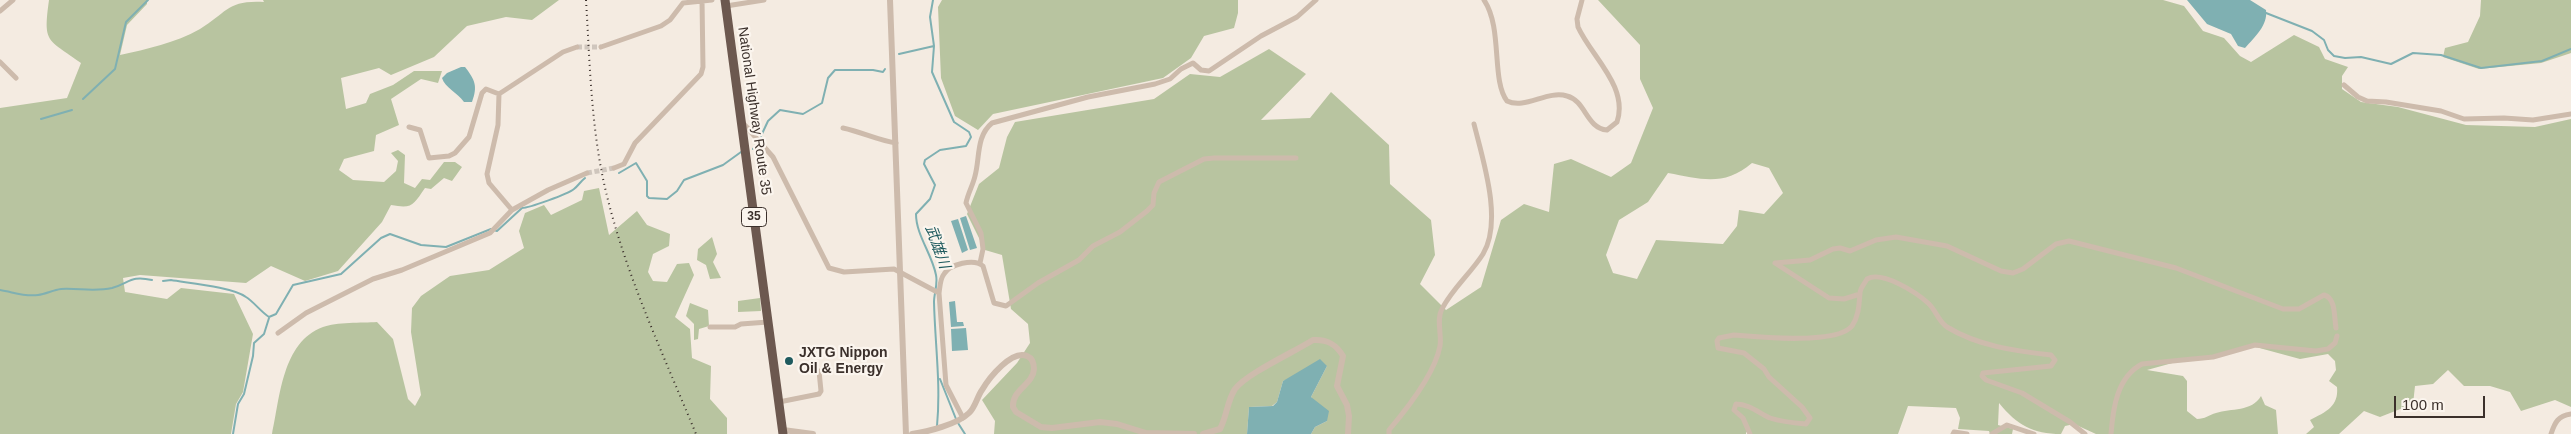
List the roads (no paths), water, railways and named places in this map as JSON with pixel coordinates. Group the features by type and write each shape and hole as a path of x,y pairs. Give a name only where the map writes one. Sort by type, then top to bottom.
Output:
{"highway":[{"name":"National Highway Route 35","path":"725,3 783,432"}],"street":[{"path":"0,11 13,0"},
{"path":"601,47 661,26 670,20 683,3 712,0"},
{"path":"725,3 764,0"},
{"path":"890,0 906,434"},
{"path":"980,263 983,249 981,233 966,203 975,177 980,144 985,130 992,123 1088,97 1155,84 1170,79 1180,68 1193,63 1201,70 1208,71 1261,36 1296,17 1316,0"},
{"path":"1484,0 1492,19 1498,49 1500,85 1506,101 1514,104 1558,94 1568,96 1580,104 1593,124 1607,130 1617,122 1619,102 1604,68 1578,27 1577,19 1582,0"},
{"path":"614,168 624,164 635,143 701,74 703,67 702,1"},
{"path":"499,94 563,52 578,47"},
{"path":"0,62 16,78"},
{"path":"2344,85 2358,97 2367,101 2386,102 2440,111 2464,119 2504,118 2533,120 2571,114"},
{"path":"409,127 420,130 429,158 449,156 455,153 469,137 482,93 486,89 499,94"},
{"path":"499,94 496,134 487,174 489,183 512,210"},
{"path":"741,121 773,157 829,268 844,272 900,271 939,293"},
{"path":"1389,434 1389,430 1403,414 1432,366 1440,347 1441,310 1482,255 1490,236 1491,208 1474,124"},
{"path":"843,128 868,134 877,140 896,143"},
{"path":"959,419 946,385 939,293 942,278 949,268 971,261 980,263 983,266 994,303 1006,306 1038,283 1079,260 1093,246 1120,232 1147,211 1153,205 1154,192 1159,182 1173,174 1190,168 1204,159 1296,158"},
{"path":"278,332 306,313 373,279 402,270 490,233 512,210 548,190 587,173"},
{"path":"1860,294 1844,300 1828,298 1775,263 1810,260 1834,249 1850,251 1876,240 1896,237 1947,246 2001,271 2013,273 2023,269 2056,244 2069,241 2176,268 2283,310 2294,311 2324,295 2328,296 2332,301 2336,328"},
{"path":"1750,434 1742,418 1734,410 1734,405 1740,404 1751,407 1771,418 1788,423 1806,424 1810,418 1802,407 1785,394 1769,377 1764,369 1744,354 1718,348 1717,341 1719,338 1734,335 1823,337 1839,334 1852,326 1858,313 1860,294 1867,279 1871,277 1891,280 1929,304 1937,318 1946,326 1970,338 2016,351 2051,355 2055,360 2051,366 1986,372 1982,376 1986,380 2022,393 2070,422 2085,434"},
{"path":"710,327 736,328 741,324 768,322"},
{"path":"2111,434 2113,412 2125,377 2142,364 2212,358 2255,344 2299,351 2324,350 2332,346 2337,336"},
{"path":"1203,434 1220,428 1227,417 1231,397 1243,382 1313,340 1323,339 1332,343 1343,356 1337,386 1347,405 1350,416 1348,434"},
{"path":"912,434 926,432 959,419 971,412 982,390 1008,359 1021,354 1028,356 1033,362 1034,370 1032,376 1015,393 1013,407 1016,412 1032,423 1052,428 1100,422 1117,424 1146,433 1194,434"},
{"path":"779,402 819,394 821,390 819,371"},
{"path":"2551,434 2556,420 2563,415 2571,414"},
{"path":"1992,434 2007,425 2034,434"},
{"path":"783,432 813,434"},
{"path":"1953,434 1954,432 1967,434"}],"water":[{"path":"2187,0 2250,0 2266,10 2265,21 2260,31 2245,48 2238,46 2231,34 2207,24"},
{"path":"465,67 474,83 475,92 472,102 464,102 446,85 442,78 447,73"},
{"path":"966,216 977,248 970,250 960,218"},
{"path":"958,219 968,250 962,253 951,221"},
{"path":"955,301 957,322 963,322 964,326 951,327 949,302"},
{"path":"966,328 968,350 952,351 951,329"},
{"path":"1320,359 1327,366 1311,397 1329,411 1327,421 1315,427 1311,434 1247,434 1249,407 1273,406 1277,402 1283,381"}],"waterway":[{"path":"83,99 115,69 126,22 148,0"},
{"name":"武雄川","path":"933,0 930,17 934,46 932,72 954,122 969,132 971,137 966,146 940,150 925,160 924,164 935,185 930,199 916,214 919,229 934,267 936,279 934,302 938,379 937,426"},
{"path":"2266,13 2312,31 2324,40 2328,50 2334,56 2345,58 2361,57 2391,64 2413,53 2441,55 2481,68 2542,61 2571,49"},
{"path":"899,54 934,46"},
{"path":"761,136 768,121 780,110 803,114 822,103 828,78 835,70 873,70 883,72 885,69"},
{"path":"41,119 72,110"},
{"path":"753,149 757,143"},
{"path":"619,173 636,163 647,181 647,196 649,198 667,199 677,191 684,180 723,165 741,152"},
{"path":"163,281 171,280 210,286 240,294 252,301 269,317 276,314 293,285 341,274 381,238 390,234 421,245 446,247 491,229 497,231 522,208 570,191 585,178"},
{"path":"0,290 33,295 61,289 106,289 139,278 152,280"},
{"path":"233,434 238,404 244,394 253,356 254,343 264,334 269,318"},
{"path":"940,379 956,419"},
{"path":"958,423 965,434"}],"tunnel":[{"path":"577,47 601,47"},
{"path":"587,173 614,168"}],"railway":[{"path":"586,0 594,123 607,196 615,227 636,287 696,434"}],"place":[{"name":"JXTG Nippon Oil & Energy","path":"789,361"}]}
